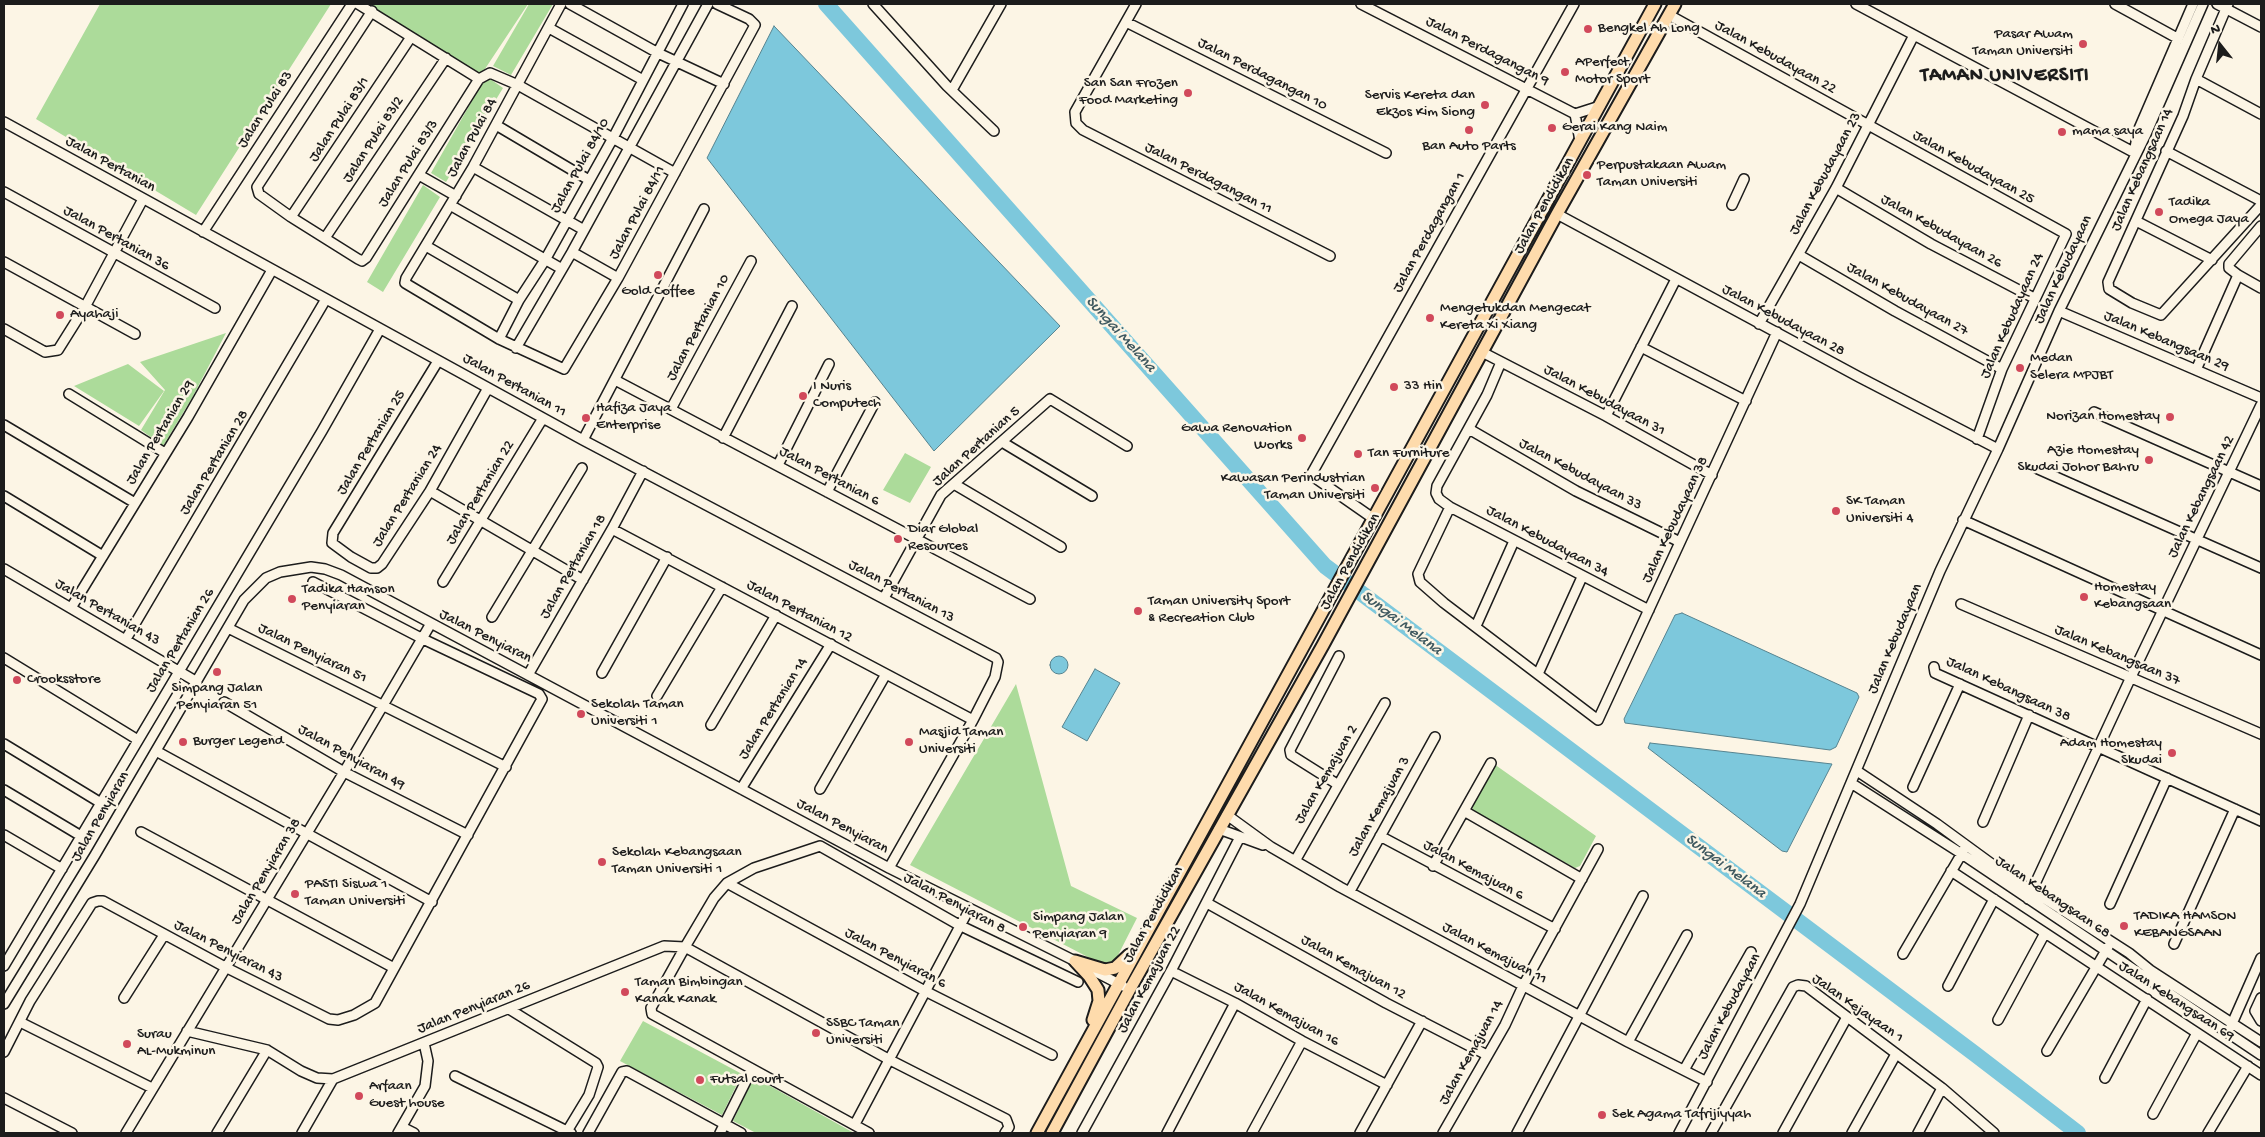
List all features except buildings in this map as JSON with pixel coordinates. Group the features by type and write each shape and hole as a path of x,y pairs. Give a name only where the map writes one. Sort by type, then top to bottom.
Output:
{"main road":[{"name":"Jalan Pendidikan","path":"1036,1133 1580,141 1601,106 1655,4"},
{"name":"Jalan Pendidikan","path":"1052,1133 1130,989 1323,645 1557,214 1675,4"},
{"path":"1075,961 1105,970 1116,968 1126,959 1150,925"},
{"path":"1075,961 1089,976 1098,990 1099,1001 1084,1045"}],"street":[{"name":"Jalan Pulai 83","path":"203,232 352,4"},
{"path":"358,4 478,80 490,73 518,85 675,173"},
{"name":"Jalan Pulai 84","path":"405,284 473,167 561,4"},
{"path":"570,4 658,53 724,84"},
{"name":"Jalan Pulai 84/10","path":"499,339 519,300 545,260 613,138 683,4"},
{"path":"516,348 572,252 708,4"},
{"name":"Jalan Pulai 84/11","path":"405,284 499,339 564,369 618,278 755,25 753,22 717,4"},
{"path":"873,4 952,90 994,131"},
{"path":"952,90 1001,4"},
{"path":"1126,22 1136,4"},
{"name":"Jalan Perdagangan 9","path":"1361,4 1575,114"},
{"name":"Jalan Perdagangan 1","path":"1374,519 1311,475 1574,4"},
{"path":"1856,4 2135,153"},
{"path":"2115,4 2177,38"},
{"name":"Jalan Kebudayaan","path":"2135,153 2138,131 2193,4"},
{"name":"Jalan Kebudayaan","path":"1679,1133 1800,904 1963,520 1998,449 2059,311 2146,134 2203,4"},
{"path":"2224,5 2261,27"},
{"name":"Jalan Kebangsaan 14","path":"2212,260 2161,315 2132,303 2109,289 2108,286 2108,282 2183,116 2224,5"},
{"path":"326,238 291,217 259,194 257,187 372,12"},
{"name":"Jalan Kebudayaan 22","path":"1669,16 1868,125"},
{"name":"Jalan Perdagangan 11","path":"1126,22 1075,112 1076,123 1082,130 1330,256"},
{"name":"Jalan Perdagangan 10","path":"1126,22 1386,153"},
{"path":"549,28 643,80"},
{"name":"Jalan Kebudayaan 23","path":"1759,324 1836,188 1914,35"},
{"name":"Jalan Pulai 83/1","path":"291,217 411,37"},
{"name":"Jalan Pulai 83/2","path":"326,238 446,58"},
{"path":"2196,79 2261,114"},
{"name":"Jalan Pulai 83/3","path":"326,238 362,261 419,175 478,80"},
{"path":"1580,141 1575,114 1601,106"},
{"name":"Jalan Pertanian","path":"4,122 203,232"},
{"path":"496,125 589,180"},
{"name":"Jalan Kebudayaan 25","path":"1868,125 2066,234"},
{"path":"2166,151 2261,201"},
{"path":"473,167 584,230"},
{"path":"419,175 456,196"},
{"path":"1732,204 1744,179"},
{"name":"Jalan Kebudayaan 26","path":"1836,188 1931,244 2034,298"},
{"name":"Jalan Pertanian 36","path":"4,192 215,308"},
{"path":"4,329 45,352 58,350 85,307 143,199"},
{"path":"450,205 562,269"},
{"path":"2136,221 2212,260 2261,206"},
{"path":"583,440 704,209"},
{"name":"Jalan Kebudayaan 28","path":"1557,214 1759,324 1998,449"},
{"path":"2261,226 2230,261 2229,268 2261,288"},
{"name":"Jalan Pertanian 11","path":"203,232 583,440"},
{"name":"Jalan Kebudayaan 24","path":"1977,438 2002,368 2066,234"},
{"path":"426,246 519,300"},
{"path":"572,252 618,278"},
{"name":"Jalan Kebudayaan 27","path":"1799,255 1896,311 2002,368"},
{"name":"Jalan Pertanian 10","path":"671,409 751,261"},
{"path":"4,262 135,334"},
{"name":"Jalan Pertanian 29","path":"71,608 164,453 188,418 272,270"},
{"path":"2196,370 2238,275"},
{"path":"1606,416 1676,279"},
{"name":"Jalan Pertanian 28","path":"126,639 326,299"},
{"path":"723,438 792,306"},
{"name":"Jalan Kebangsaan 29","path":"2059,311 2261,398"},
{"name":"Jalan Pertanian 26","path":"4,966 322,431 380,329"},
{"name":"Jalan Kebudayaan 38","path":"1538,674 1598,720 1777,332"},
{"path":"1641,347 1746,402"},
{"name":"Jalan Kebudayaan 31","path":"1482,352 1606,416 1712,475"},
{"name":"Jalan Pertanian 25","path":"331,539 438,361"},
{"path":"1469,429 1501,362"},
{"path":"778,465 829,364"},
{"name":"Jalan Pertanian 6","path":"615,380 1030,599"},
{"name":"Jalan Pertanian 24","path":"331,539 332,543 351,557 371,568 377,568 382,564 430,491 488,388"},
{"path":"69,394 164,453"},
{"name":"Jalan Pertanian 5","path":"884,598 942,495 1050,399 1127,446"},
{"path":"827,492 874,402"},
{"name":"Jalan Kebangsaan 42","path":"2031,896 2130,677 2261,405"},
{"path":"2094,412 2261,486"},
{"name":"Jalan Pertanian 22","path":"443,582 543,418"},
{"path":"4,424 135,504"},
{"name":"Jalan Kebudayaan 34","path":"1469,429 1437,486 1436,493 1439,499 1450,507 1582,577 1649,610"},
{"name":"Jalan Kebudayaan 33","path":"1469,429 1576,491 1680,542"},
{"name":"Jalan Pertanian 13","path":"583,440 996,658 998,662 995,677 973,720 889,868"},
{"path":"1002,442 1092,496"},
{"path":"492,617 582,468"},
{"path":"2038,469 2261,568"},
{"name":"Jalan Pertanian 18","path":"528,675 643,471"},
{"path":"954,484 1062,547"},
{"path":"430,491 583,580"},
{"path":"4,496 103,556"},
{"path":"1450,507 1417,578 1444,603 1538,674 1582,577"},
{"path":"1963,520 2261,655"},
{"name":"Jalan Pertanian 12","path":"612,529 973,720"},
{"path":"1476,626 1514,541"},
{"path":"602,673 667,557"},
{"name":"Jalan Penyiaran","path":"4,1004 244,600 266,578 280,572 311,567 341,575 889,868 1130,989"},
{"name":"Jalan Pertanian 43","path":"4,569 197,682"},
{"path":"313,582 423,639"},
{"path":"657,696 722,587"},
{"name":"Jalan Kebangsaan 37","path":"1961,604 2261,734"},
{"path":"711,725 776,615"},
{"name":"Jalan Penyiaran 38","path":"126,1133 344,772 430,624"},
{"name":"Jalan Penyiaran 51","path":"228,628 384,704 506,767"},
{"name":"Jalan Penyiaran 43","path":"20,1022 30,1001 92,903 103,900 164,935 328,1019 338,1020 375,1003 542,699 539,694 423,639"},
{"name":"Jalan Pertanian 14","path":"741,789 830,644"},
{"path":"1337,784 1291,755 1290,750 1339,656"},
{"path":"4,658 138,740"},
{"name":"Jalan Kebangsaan 38","path":"1934,669 1935,673 2261,821"},
{"path":"820,789 886,674"},
{"path":"1913,787 1960,684"},
{"name":"Jalan Penyiaran 49","path":"224,702 344,772 468,835"},
{"name":"Jalan Kemajuan 2","path":"1295,861 1384,703"},
{"path":"1983,822 2029,715"},
{"name":"Jalan Kemajuan 3","path":"1350,891 1435,737"},
{"path":"4,744 101,803"},
{"path":"156,751 306,835 432,902"},
{"path":"1432,866 1491,763"},
{"name":"Jalan Kebangsaan 68","path":"1857,771 1964,850 2108,947 2261,1056"},
{"path":"2110,904 2168,778"},
{"name":"Jalan Kebangsaan 68","path":"1851,783 1964,850"},
{"path":"4,792 81,836"},
{"path":"2174,944 2235,809"},
{"path":"1464,811 1582,879"},
{"name":"Jalan Kemajuan 11","path":"1227,815 1271,848 1523,986 1706,1082"},
{"name":"Jalan Kemajuan 11","path":"1220,829 1271,848"},
{"path":"141,832 394,968"},
{"path":"4,835 62,869"},
{"name":"Jalan Kemajuan 6","path":"1380,836 1432,866 1555,929"},
{"name":"Jalan Kemajuan 22","path":"1082,1133 1171,971 1240,837"},
{"name":"Jalan Penyiaran 8","path":"727,883 754,868 820,846 960,925 1078,982"},
{"name":"Jalan Kemajuan 14","path":"1444,1133 1505,1025 1523,986 1598,849"},
{"path":"1903,954 1964,850"},
{"name":"Jalan Kebangsaan 69","path":"1951,871 2261,1075"},
{"path":"727,883 714,898 685,947 651,1008 652,1014 869,1133"},
{"name":"Jalan Penyiaran 6","path":"727,883 925,991 1052,1055"},
{"path":"1517,1133 1578,1015 1643,896"},
{"path":"1948,986 1994,899"},
{"name":"Jalan Kemajuan 12","path":"1207,903 1487,1055"},
{"path":"855,1124 969,909"},
{"path":"1998,1020 2045,933"},
{"path":"124,998 164,935"},
{"path":"1628,1042 1687,935"},
{"name":"Jalan Penyiaran 26","path":"333,1079 664,946 685,947"},
{"path":"685,947 890,1060 1006,1119 1009,1127 1005,1133"},
{"path":"2047,1051 2095,966 2108,947"},
{"name":"Jalan Kebangsaan 68","path":"2108,947 2232,1022 2261,1042"},
{"path":"1684,1070 1751,952"},
{"path":"2228,1033 2261,958"},
{"name":"Jalan Kemajuan 16","path":"1171,971 1236,1003 1302,1041 1387,1085"},
{"name":"Jalan Kejayaan 1","path":"1711,1133 1794,988 1798,985 1806,986 1942,1088 1990,1132"},
{"path":"2261,998 2255,1011 2261,1021"},
{"path":"2105,1078 2147,1000"},
{"path":"1167,1133 1236,1003"},
{"path":"456,1076 568,1132 588,1095 598,1070 596,1063 509,1009"},
{"path":"1783,1133 1847,1017"},
{"path":"1360,1133 1422,1021"},
{"path":"4,1052 20,1022 152,1088"},
{"path":"187,1031 267,1050 301,1071 317,1078 333,1079 302,1133"},
{"path":"2153,1114 2197,1033"},
{"path":"1252,1133 1302,1041"},
{"path":"414,1133 400,1130 425,1086 428,1061 424,1043"},
{"path":"217,1133 267,1050"},
{"path":"1852,1133 1896,1054"},
{"path":"2208,1133 2248,1066"},
{"path":"722,1129 752,1069"},
{"path":"588,1133 622,1072 626,1071 722,1129 741,1133"},
{"path":"1918,1133 1942,1088"},
{"path":"4,1098 72,1133"}],"green space":[{"path":"100,4 331,4 196,215 36,119"},
{"path":"366,4 528,4 479,78"},
{"path":"529,4 553,4 511,75 493,66"},
{"path":"486,76 503,88 446,182 431,173"},
{"path":"423,185 440,197 383,292 367,282"},
{"path":"226,333 192,398 163,446 141,430 165,390 140,362"},
{"path":"128,364 164,391 139,426 74,386"},
{"path":"905,453 931,467 910,503 883,490"},
{"path":"1016,684 1071,886 1137,918 1111,969 910,865"},
{"path":"1494,764 1596,836 1580,866 1575,868 1473,811 1472,805"},
{"path":"643,1021 742,1074 722,1115 620,1061"},
{"path":"754,1077 854,1133 756,1133 733,1121"}],"water":[{"path":"774,26 1060,326 934,451 707,158"},
{"path":"1682,613 1857,693 1859,697 1836,747 1830,750 1625,723 1624,719 1675,615"},
{"path":"1059,656 1065,659 1068,665 1065,671 1059,674 1053,671 1050,665 1053,659"},
{"path":"1095,669 1120,683 1087,741 1062,727"},
{"path":"1650,743 1832,764 1787,852 1782,851 1648,748"}],"waterway":[{"name":"Sungai Melana","path":"826,4 1325,566 2078,1133"}],"place":[{"name":"Bengkel Ah Long","path":"1588,29"},
{"name":"Pasar Awam Taman Universiti","path":"2083,44"},
{"name":"APerfect Motor Sport","path":"1565,72"},
{"name":"San San Frozen Food Marketing","path":"1188,93"},
{"name":"Servis Kereta dan Ekzos Kim Siong","path":"1485,105"},
{"name":"Gerai Kang Naim","path":"1552,128"},
{"name":"Ban Auto Parts","path":"1469,130"},
{"name":"mama saya","path":"2062,132"},
{"name":"Perpustakaan Awam Taman Universiti","path":"1587,175"},
{"name":"Tadika Omega Jaya","path":"2159,212"},
{"name":"Gold Coffee","path":"658,275"},
{"name":"Ayahaji","path":"60,315"},
{"name":"Mengetukdan Mengecat Kereta Xi Xiang","path":"1430,318"},
{"name":"Medan Selera MPJBT","path":"2020,368"},
{"name":"33 Hin","path":"1394,387"},
{"name":"I Nuris Computech","path":"803,396"},
{"name":"Norizan Homestay","path":"2170,417"},
{"name":"Hafiza Jaya Enterprise","path":"586,418"},
{"name":"Gawa Renovation Works","path":"1302,438"},
{"name":"Tan Furniture","path":"1358,454"},
{"name":"Azie Homestay Skudai Johor Bahru","path":"2149,460"},
{"name":"Kawasan Perindustrian Taman Universiti","path":"1375,488"},
{"name":"SK Taman Universiti 4","path":"1836,511"},
{"name":"Diar Global Resources","path":"898,539"},
{"name":"Homestay Kebangsaan","path":"2084,597"},
{"name":"Tadika Hamson Penyiaran","path":"292,599"},
{"name":"Taman University Sport & Recreation Club","path":"1138,611"},
{"name":"Simpang Jalan Penyiaran 51","path":"217,672"},
{"name":"Crooksstore","path":"17,680"},
{"name":"Sekolah Taman Universiti 1","path":"581,714"},
{"name":"Burger Legend","path":"183,742"},
{"name":"Masjid Taman Universiti","path":"909,742"},
{"name":"Adam Homestay Skudai","path":"2172,753"},
{"name":"Sekolah Kebangsaan Taman Universiti 1","path":"602,862"},
{"name":"PASTI Siswa 1 Taman Universiti","path":"295,894"},
{"name":"TADIKA HAMSON KEBANGSAAN","path":"2124,926"},
{"name":"Simpang Jalan Penyiaran 9","path":"1023,927"},
{"name":"Taman Bimbingan Kanak Kanak","path":"625,992"},
{"name":"SSBC Taman Universiti","path":"816,1033"},
{"name":"Surau AL-Mukminun","path":"127,1044"},
{"name":"Futsal court","path":"700,1080"},
{"name":"Arfaan Guest house","path":"359,1096"},
{"name":"Sek Agama Tafrijiyyah","path":"1602,1115"}],"district":[{"name":"TAMAN UNIVERSITI","path":"2005,77"}]}
